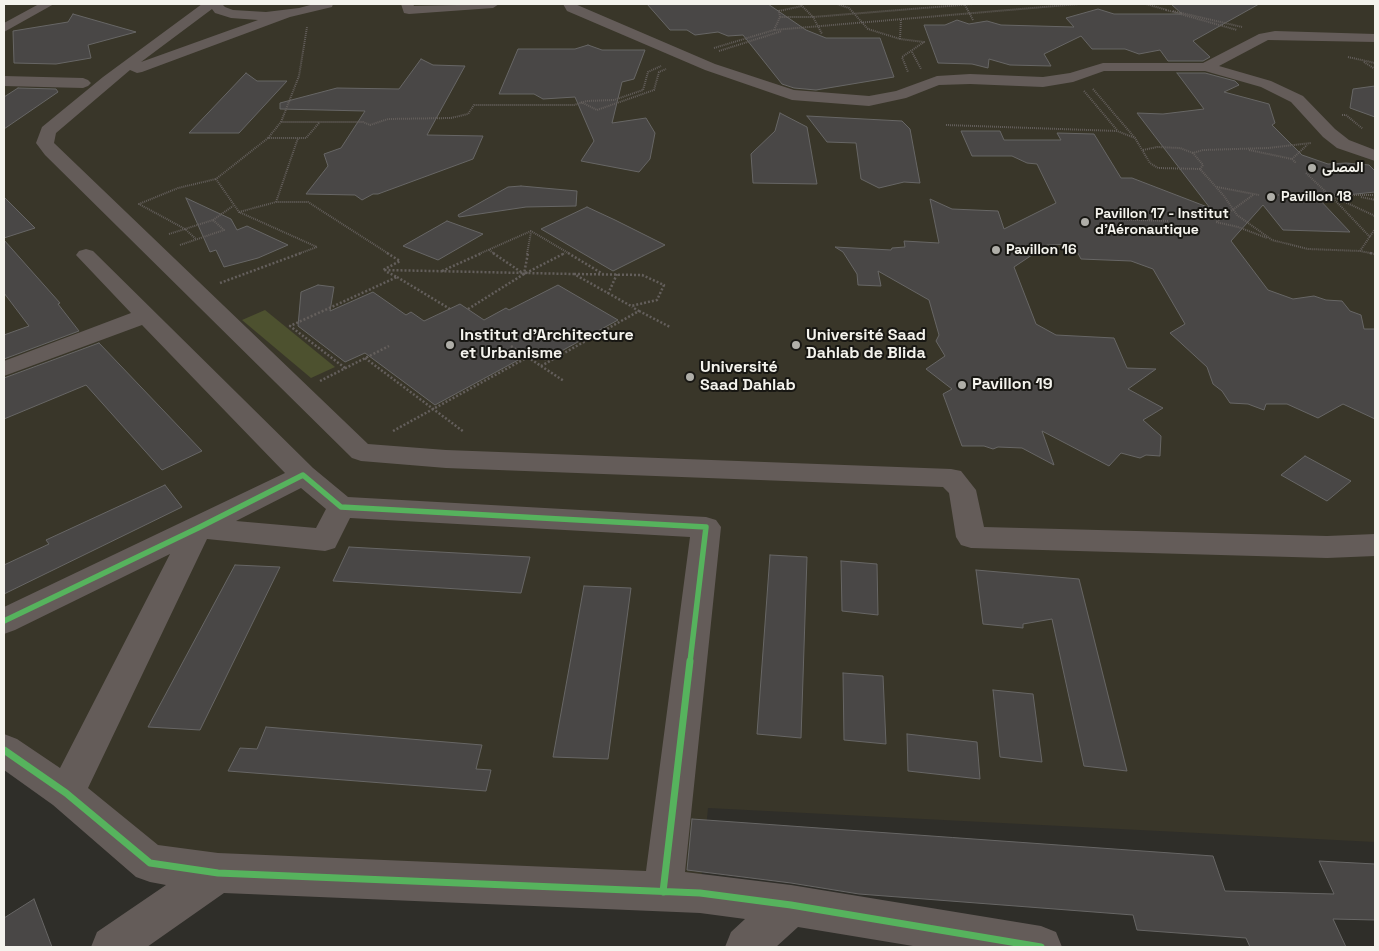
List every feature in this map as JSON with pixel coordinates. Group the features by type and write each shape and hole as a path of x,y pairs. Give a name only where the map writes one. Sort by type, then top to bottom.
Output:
{"street":[{"path":"4,28 48,4"},
{"path":"68,94 195,4"},
{"path":"210,4 108,80 48,131 44,143 319,394 361,452 446,459 951,478 962,490 970,537 1328,547 1375,545"},
{"path":"215,4 220,10 231,14 247,16 286,14 313,9 327,4"},
{"path":"407,4 409,10 494,4"},
{"path":"569,4 572,8 710,67 792,96 869,101 900,95 936,81 970,79 1043,82 1077,76 1108,66 1206,67 1266,84 1297,98 1329,133 1343,144 1375,156"},
{"path":"108,80 286,14"},
{"path":"1206,67 1264,37 1274,35 1375,38"},
{"path":"4,80 83,83"},
{"path":"86,255 144,316 303,475 341,508 706,527 663,892"},
{"path":"4,369 144,316"},
{"path":"4,621 198,528 303,475"},
{"path":"198,528 326,540 341,508"},
{"path":"66,793 198,528"},
{"path":"4,750 66,793 150,863 218,873 700,893 791,905 1041,947"},
{"path":"112,947 218,873"},
{"path":"746,947 791,905"}],"path":[{"path":"837,4 849,8 868,29 900,39 924,42 902,57 916,89"},
{"path":"965,4 973,20"},
{"path":"780,17 813,17 973,4"},
{"path":"280,122 363,122 370,125 388,119 451,118 468,114 474,105 574,105 587,101 614,100 643,90 648,72 685,56 774,30 1079,4"},
{"path":"1146,4 1274,35"},
{"path":"774,30 780,17 779,11 801,5 813,17 822,34"},
{"path":"213,220 224,230 196,239 185,229 140,204 178,188 216,179 268,138 280,122 299,76 300,63 308,27 313,16 313,9"},
{"path":"900,39 901,19"},
{"path":"1359,59 1375,68"},
{"path":"1077,76 1117,131"},
{"path":"1077,76 1135,138 1150,163 1158,168 1200,169 1237,215 1272,240"},
{"path":"268,138 306,138 319,123"},
{"path":"946,125 1117,131 1135,138"},
{"path":"1292,159 1308,145 1329,133"},
{"path":"276,202 298,138"},
{"path":"1193,153 1203,150 1308,145"},
{"path":"1143,150 1157,147 1180,148 1193,153 1203,165 1200,169"},
{"path":"1244,149 1292,159 1296,163"},
{"path":"1306,173 1370,237"},
{"path":"216,179 239,212 317,247 219,283"},
{"path":"1216,187 1259,194"},
{"path":"1253,194 1216,222 1238,227 1272,240 1308,250 1360,251 1375,254"},
{"path":"1278,194 1375,195"},
{"path":"1330,195 1375,216"},
{"path":"1357,196 1375,200"},
{"path":"239,212 276,202 308,202 400,261 383,270"},
{"path":"185,229 213,220 234,206"},
{"path":"1107,219 1169,221"},
{"path":"1360,251 1375,229"},
{"path":"442,272 531,231"},
{"path":"531,231 604,274"},
{"path":"524,274 531,231"},
{"path":"489,250 524,274"},
{"path":"468,309 524,274 566,253"},
{"path":"383,270 642,275 664,285 656,300 631,306"},
{"path":"383,270 450,309"},
{"path":"573,274 670,327"},
{"path":"608,294 617,274"},
{"path":"345,368 290,326 396,277"},
{"path":"541,366 639,311"},
{"path":"319,394 314,384 389,346"},
{"path":"511,346 564,381"},
{"path":"385,435 528,357"},
{"path":"365,358 464,432"}],"shaded area":[{"name":"Université Saad Dahlab de Blida","path":"4,4 1375,4 1375,842 708,808 700,893 150,863 54,784 4,750"}],"green space":[{"path":"265,310 335,367 311,378 242,320"}],"building":[{"path":"647,4 768,4 806,30 826,38 880,38 894,77 816,90 794,88 782,84 743,35 728,36 718,32 695,35 687,30 670,30"},
{"path":"1171,4 1259,4 1193,41 1210,57 1203,61 1168,61 1160,50 1139,54 1125,49 1092,49 1081,36 1044,54 1051,66 1010,65 989,59 988,68 972,64 938,63 924,25 945,25 957,20 969,24 987,21 1001,25 1074,27 1066,18 1098,9 1114,14 1182,14"},
{"path":"73,14 136,32 88,45 91,58 56,64 14,63 13,31 68,22"},
{"path":"588,45 602,50 645,50 634,79 622,82 612,123 646,118 655,133 650,159 639,172 581,161 594,141 575,97 543,99 534,94 499,94 518,49 575,49"},
{"path":"421,59 433,65 465,66 427,135 483,136 473,159 378,194 373,194 362,200 355,195 306,194 328,166 324,154 341,148 365,111 280,109 280,103 337,88 399,89"},
{"path":"246,73 257,81 287,81 239,133 189,133"},
{"path":"1177,73 1205,73 1235,81 1239,85 1224,92 1269,104 1275,123 1272,125 1302,155 1328,164 1369,165 1375,171 1375,192 1318,198 1350,232 1283,230 1263,205 1231,241 1268,290 1293,299 1314,296 1326,300 1342,301 1350,311 1361,315 1364,329 1375,329 1375,419 1343,404 1318,418 1287,404 1266,404 1264,410 1248,404 1230,403 1222,391 1213,384 1207,367 1170,333 1185,324 1153,269 1131,261 1081,259 1073,244 1047,245 1014,267 1036,324 1056,335 1114,338 1127,368 1156,369 1128,389 1163,408 1143,420 1161,436 1160,456 1146,455 1140,458 1121,453 1109,466 1042,431 1054,465 1022,448 998,447 993,449 984,446 962,446 943,394 952,389 926,369 945,356 936,341 939,335 929,300 878,271 881,286 858,285 857,274 843,252 835,247 891,250 892,248 905,247 904,241 939,243 930,199 952,209 998,211 1004,229 1056,203 1037,164 1027,163 1012,156 972,156 961,131 1000,131 1004,140 1061,140 1057,133 1094,134 1121,178 1132,178 1210,208 1137,113 1163,114 1204,109"},
{"path":"1375,86 1375,117 1350,108 1353,89"},
{"path":"18,88 56,89 58,92 4,129 4,97"},
{"path":"780,113 807,127 817,184 753,183 751,154 775,131"},
{"path":"807,116 902,121 910,129 920,183 904,182 879,188 861,179 856,143 827,142"},
{"path":"521,186 577,191 576,206 526,207 459,217 458,215 508,187"},
{"path":"4,197 35,228 4,238"},
{"path":"186,198 231,219 237,230 247,226 288,245 258,258 224,267 216,250 210,252"},
{"path":"587,207 665,245 613,271 541,229"},
{"path":"447,221 483,234 438,260 403,246"},
{"path":"4,240 60,303 58,304 79,331 4,359 4,335 29,326 4,293"},
{"name":"Institut d'Architecture et Urbanisme","path":"318,285 334,287 330,311 373,292 406,315 411,312 424,321 460,304 484,320 506,308 509,310 558,285 618,320 545,360 533,352 435,405 365,353 345,362 298,326 301,292"},
{"path":"99,343 202,451 162,470 86,385 4,419 4,378"},
{"path":"1305,456 1351,481 1327,501 1281,475"},
{"path":"165,485 182,507 4,594 4,565 49,544 46,540"},
{"path":"349,547 530,557 521,593 333,581"},
{"path":"770,555 807,557 801,738 757,734"},
{"path":"841,561 877,564 878,615 842,611"},
{"path":"235,565 280,567 200,730 148,727"},
{"path":"976,570 1079,579 1127,771 1084,766 1052,619 1023,624 1023,628 983,624"},
{"path":"584,586 631,588 608,759 553,757"},
{"path":"843,673 883,676 886,744 844,740"},
{"path":"993,690 1033,694 1042,762 1000,757"},
{"path":"266,727 482,745 476,769 491,770 486,791 228,771 240,748 257,749"},
{"path":"907,734 977,742 980,779 908,771"},
{"path":"692,819 1213,856 1225,891 1334,894 1319,861 1375,864 1375,920 1333,919 1346,947 1250,947 1246,938 1137,930 1133,915 859,894 687,870"},
{"path":"34,899 52,947 4,947 4,918"}],"cycle path":[{"path":"4,621 198,528 303,475 341,507 706,527 663,892"},
{"path":"4,750 66,793 150,863 218,873 700,893 791,905 1041,947"}],"place":[{"name":"المصلى","path":"1312,168"},
{"name":"Pavillon 18","path":"1271,197"},
{"name":"Pavillon 17 - Institut d'Aéronautique","path":"1085,222"},
{"name":"Pavillon 16","path":"996,250"},
{"name":"Institut d'Architecture et Urbanisme","path":"450,345"},
{"name":"Université Saad Dahlab de Blida","path":"796,345"},
{"name":"Université Saad Dahlab","path":"690,377"},
{"name":"Pavillon 19","path":"962,385"}]}
